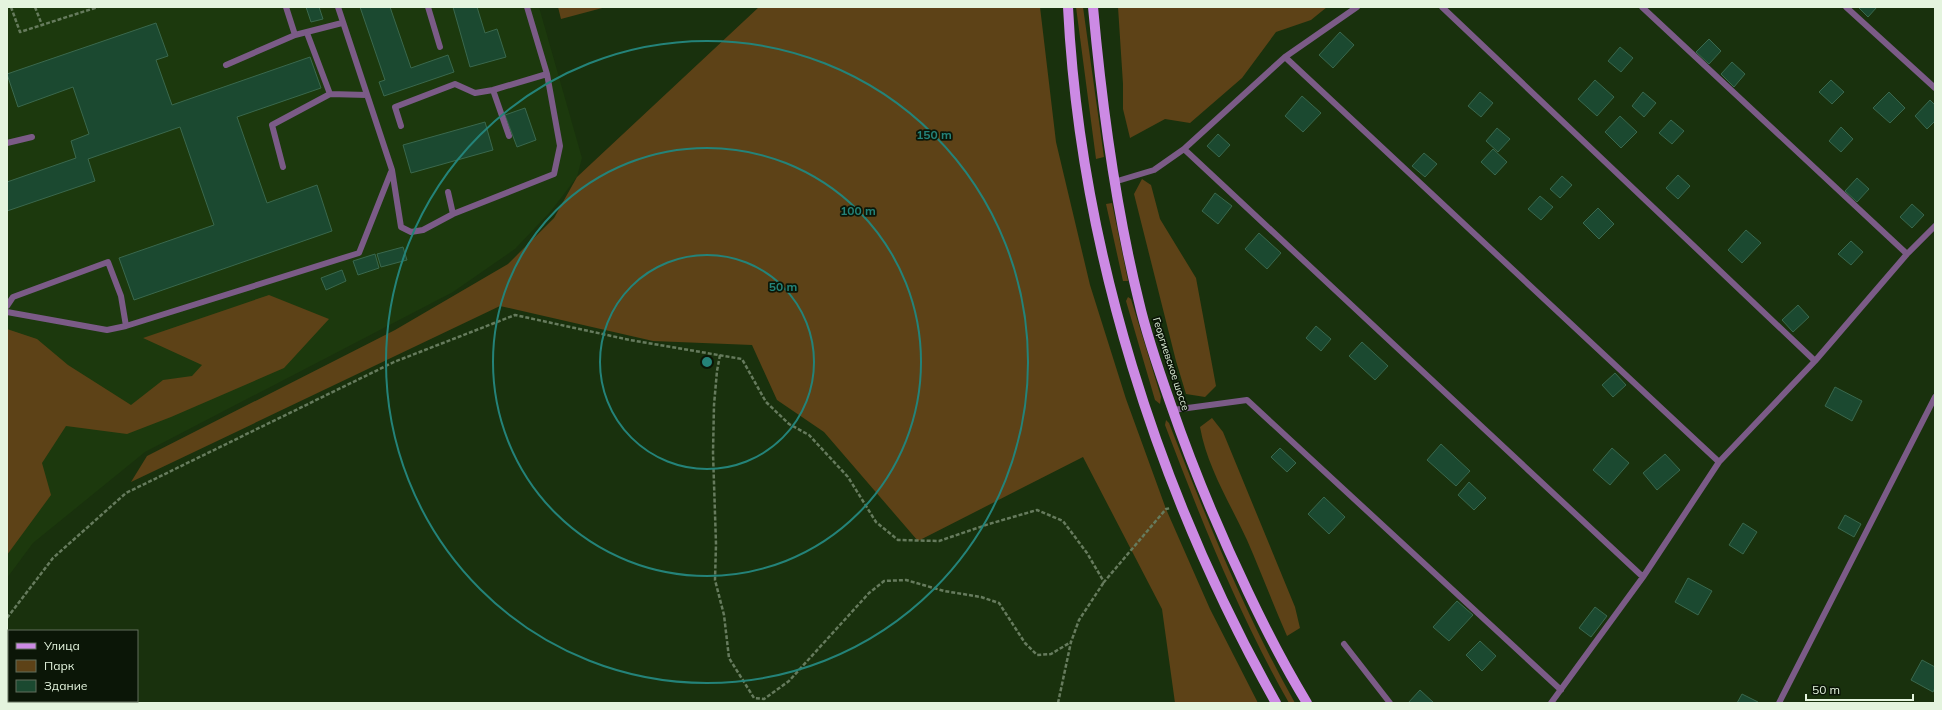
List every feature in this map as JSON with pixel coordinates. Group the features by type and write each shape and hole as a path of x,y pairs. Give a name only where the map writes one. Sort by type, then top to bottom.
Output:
{"main road":[{"path":"1068,7 1079,122 1105,266 1132,370 1182,506 1232,619 1276,703"},
{"name":"Георгиевское шоссе","path":"1093,7 1100,76 1114,182 1139,304 1188,456 1224,542 1290,675 1307,703"}],"lane":[{"path":"286,7 295,36"},
{"path":"338,7 342,23 392,170 401,227 410,232 423,230 453,214 554,174 560,146 547,74 527,7"},
{"path":"428,7 440,47"},
{"path":"1114,182 1154,170 1184,149 1285,57 1356,7"},
{"path":"1442,7 1815,361"},
{"path":"1642,7 1907,254"},
{"path":"1846,7 1935,88"},
{"path":"226,65 295,36 342,23"},
{"path":"307,33 330,94"},
{"path":"1285,57 1719,462"},
{"path":"401,126 395,107 455,84 474,93 493,90 547,74"},
{"path":"493,90 509,136"},
{"path":"283,167 272,125 330,94 367,95"},
{"path":"7,143 32,137"},
{"path":"1184,149 1642,577"},
{"path":"7,312 107,330 126,326 359,253 392,170"},
{"path":"448,192 453,214"},
{"path":"1551,703 1642,577 1719,462 1815,361 1907,254 1935,226"},
{"path":"7,306 13,297 108,262 122,296 126,326"},
{"path":"1779,703 1935,397"},
{"path":"1173,410 1247,400 1561,690"},
{"path":"1344,644 1390,703"}],"path":[{"path":"11,7 20,32 98,7"},
{"path":"35,7 42,25"},
{"path":"7,618 53,558 126,493 394,362 515,316 630,340 742,359 766,402 789,424 809,435 848,477 876,522 898,540 939,541 988,524 1036,510 1063,521 1087,553 1104,582"},
{"path":"720,355 716,371 714,405 713,453 716,544 715,580 724,615 729,658 754,698 764,699 789,681 868,593 884,580 906,580 944,591 981,597 999,603 1025,643 1038,654 1050,654 1071,642"},
{"path":"1058,703 1071,642 1079,620 1104,582 1166,509 1182,506"}],"shaded area":[{"path":"7,7 539,7 582,158 577,177 551,211 515,249 453,292 145,452 33,543 7,578"}],"green space":[{"path":"558,7 606,7 561,19"},
{"path":"759,7 1040,7 1056,142 1090,285 1126,399 1166,509 1210,609 1258,703 1175,703 1162,609 1083,457 918,541 824,432 777,400 752,345 653,341 500,306 131,482 147,456 395,330 508,264 554,218 577,177"},
{"path":"1076,7 1083,7 1104,157 1096,159"},
{"path":"1118,7 1327,7 1311,20 1276,32 1242,78 1190,123 1165,119 1130,138 1123,109 1123,84"},
{"path":"1142,179 1151,185 1160,219 1196,278 1216,386 1205,397 1186,394 1176,361 1134,194"},
{"path":"1112,203 1128,281 1123,281 1106,204"},
{"path":"269,295 329,319 284,368 171,417 127,434 66,426 42,463 51,495 7,555 7,329 37,339 68,365 131,405 163,380 192,376 202,365 143,338"},
{"path":"1128,297 1131,299 1161,397 1160,404 1155,400 1126,301"},
{"path":"1212,418 1223,432 1295,607 1300,628 1287,636 1247,540 1213,471 1203,442 1200,427"},
{"path":"1166,420 1169,423 1227,565 1259,635 1295,703 1289,703 1237,601 1165,425"}],"building":[{"path":"306,7 319,7 323,19 311,22"},
{"path":"360,7 390,7 411,68 448,55 454,72 384,96 379,82 385,80"},
{"path":"453,7 477,7 485,33 497,29 506,57 470,67"},
{"path":"1858,7 1877,7 1868,17"},
{"path":"156,23 168,56 156,60 172,105 310,57 321,88 237,117 267,203 317,185 332,231 134,300 119,258 214,225 180,127 88,159 95,181 7,211 7,182 76,158 71,141 89,134 73,87 18,107 7,74"},
{"path":"1340,32 1354,45 1333,68 1319,55"},
{"path":"1709,39 1721,51 1709,64 1696,52"},
{"path":"1620,47 1633,58 1621,72 1608,61"},
{"path":"1732,62 1745,74 1734,87 1721,74"},
{"path":"1595,80 1614,97 1597,116 1578,99"},
{"path":"1831,80 1844,92 1832,104 1819,92"},
{"path":"1480,92 1493,103 1481,117 1468,106"},
{"path":"1643,92 1656,103 1644,117 1632,106"},
{"path":"1889,92 1905,108 1890,123 1873,108"},
{"path":"1302,96 1321,113 1303,132 1285,116"},
{"path":"1930,100 1935,105 1935,121 1927,129 1915,116"},
{"path":"525,108 536,140 517,147 505,115"},
{"path":"1620,116 1637,132 1621,148 1605,132"},
{"path":"1671,120 1684,131 1672,144 1659,133"},
{"path":"485,122 493,150 411,173 403,145"},
{"path":"1841,127 1853,139 1841,152 1829,141"},
{"path":"1497,128 1510,139 1498,152 1486,141"},
{"path":"1218,134 1230,145 1219,157 1207,146"},
{"path":"1493,149 1507,162 1495,175 1481,162"},
{"path":"1424,153 1437,164 1425,177 1412,166"},
{"path":"1678,175 1690,186 1678,199 1666,188"},
{"path":"1562,176 1572,185 1560,198 1550,189"},
{"path":"1857,178 1869,189 1857,202 1845,191"},
{"path":"1215,193 1232,206 1218,224 1202,211"},
{"path":"1540,196 1553,207 1541,220 1528,209"},
{"path":"1912,204 1924,215 1912,228 1900,217"},
{"path":"1598,208 1614,224 1599,239 1583,223"},
{"path":"1746,230 1761,243 1742,263 1728,250"},
{"path":"1259,233 1281,253 1267,269 1245,249"},
{"path":"1851,241 1863,252 1851,265 1838,254"},
{"path":"403,247 407,260 381,267 377,254"},
{"path":"375,254 379,268 358,275 353,261"},
{"path":"342,270 346,281 326,290 321,278"},
{"path":"1798,305 1809,317 1793,332 1782,320"},
{"path":"1316,326 1331,339 1321,351 1306,338"},
{"path":"1362,342 1388,366 1375,380 1349,356"},
{"path":"1615,373 1626,385 1613,397 1602,385"},
{"path":"1835,387 1862,401 1852,421 1825,406"},
{"path":"1441,444 1470,471 1456,486 1427,460"},
{"path":"1280,448 1296,463 1287,472 1271,457"},
{"path":"1612,448 1629,463 1610,485 1593,470"},
{"path":"1665,454 1680,470 1657,490 1643,473"},
{"path":"1469,482 1486,498 1474,510 1458,495"},
{"path":"1324,497 1345,517 1329,534 1308,514"},
{"path":"1845,515 1861,524 1854,537 1838,528"},
{"path":"1743,523 1757,532 1743,554 1729,545"},
{"path":"1688,578 1712,591 1698,615 1675,602"},
{"path":"1457,601 1473,615 1449,641 1433,627"},
{"path":"1595,607 1607,616 1591,637 1579,628"},
{"path":"1480,641 1496,656 1482,671 1466,655"},
{"path":"1922,660 1935,667 1935,688 1933,692 1911,680"},
{"path":"1420,690 1434,703 1408,703"},
{"path":"1742,694 1758,702 1737,703"}]}
